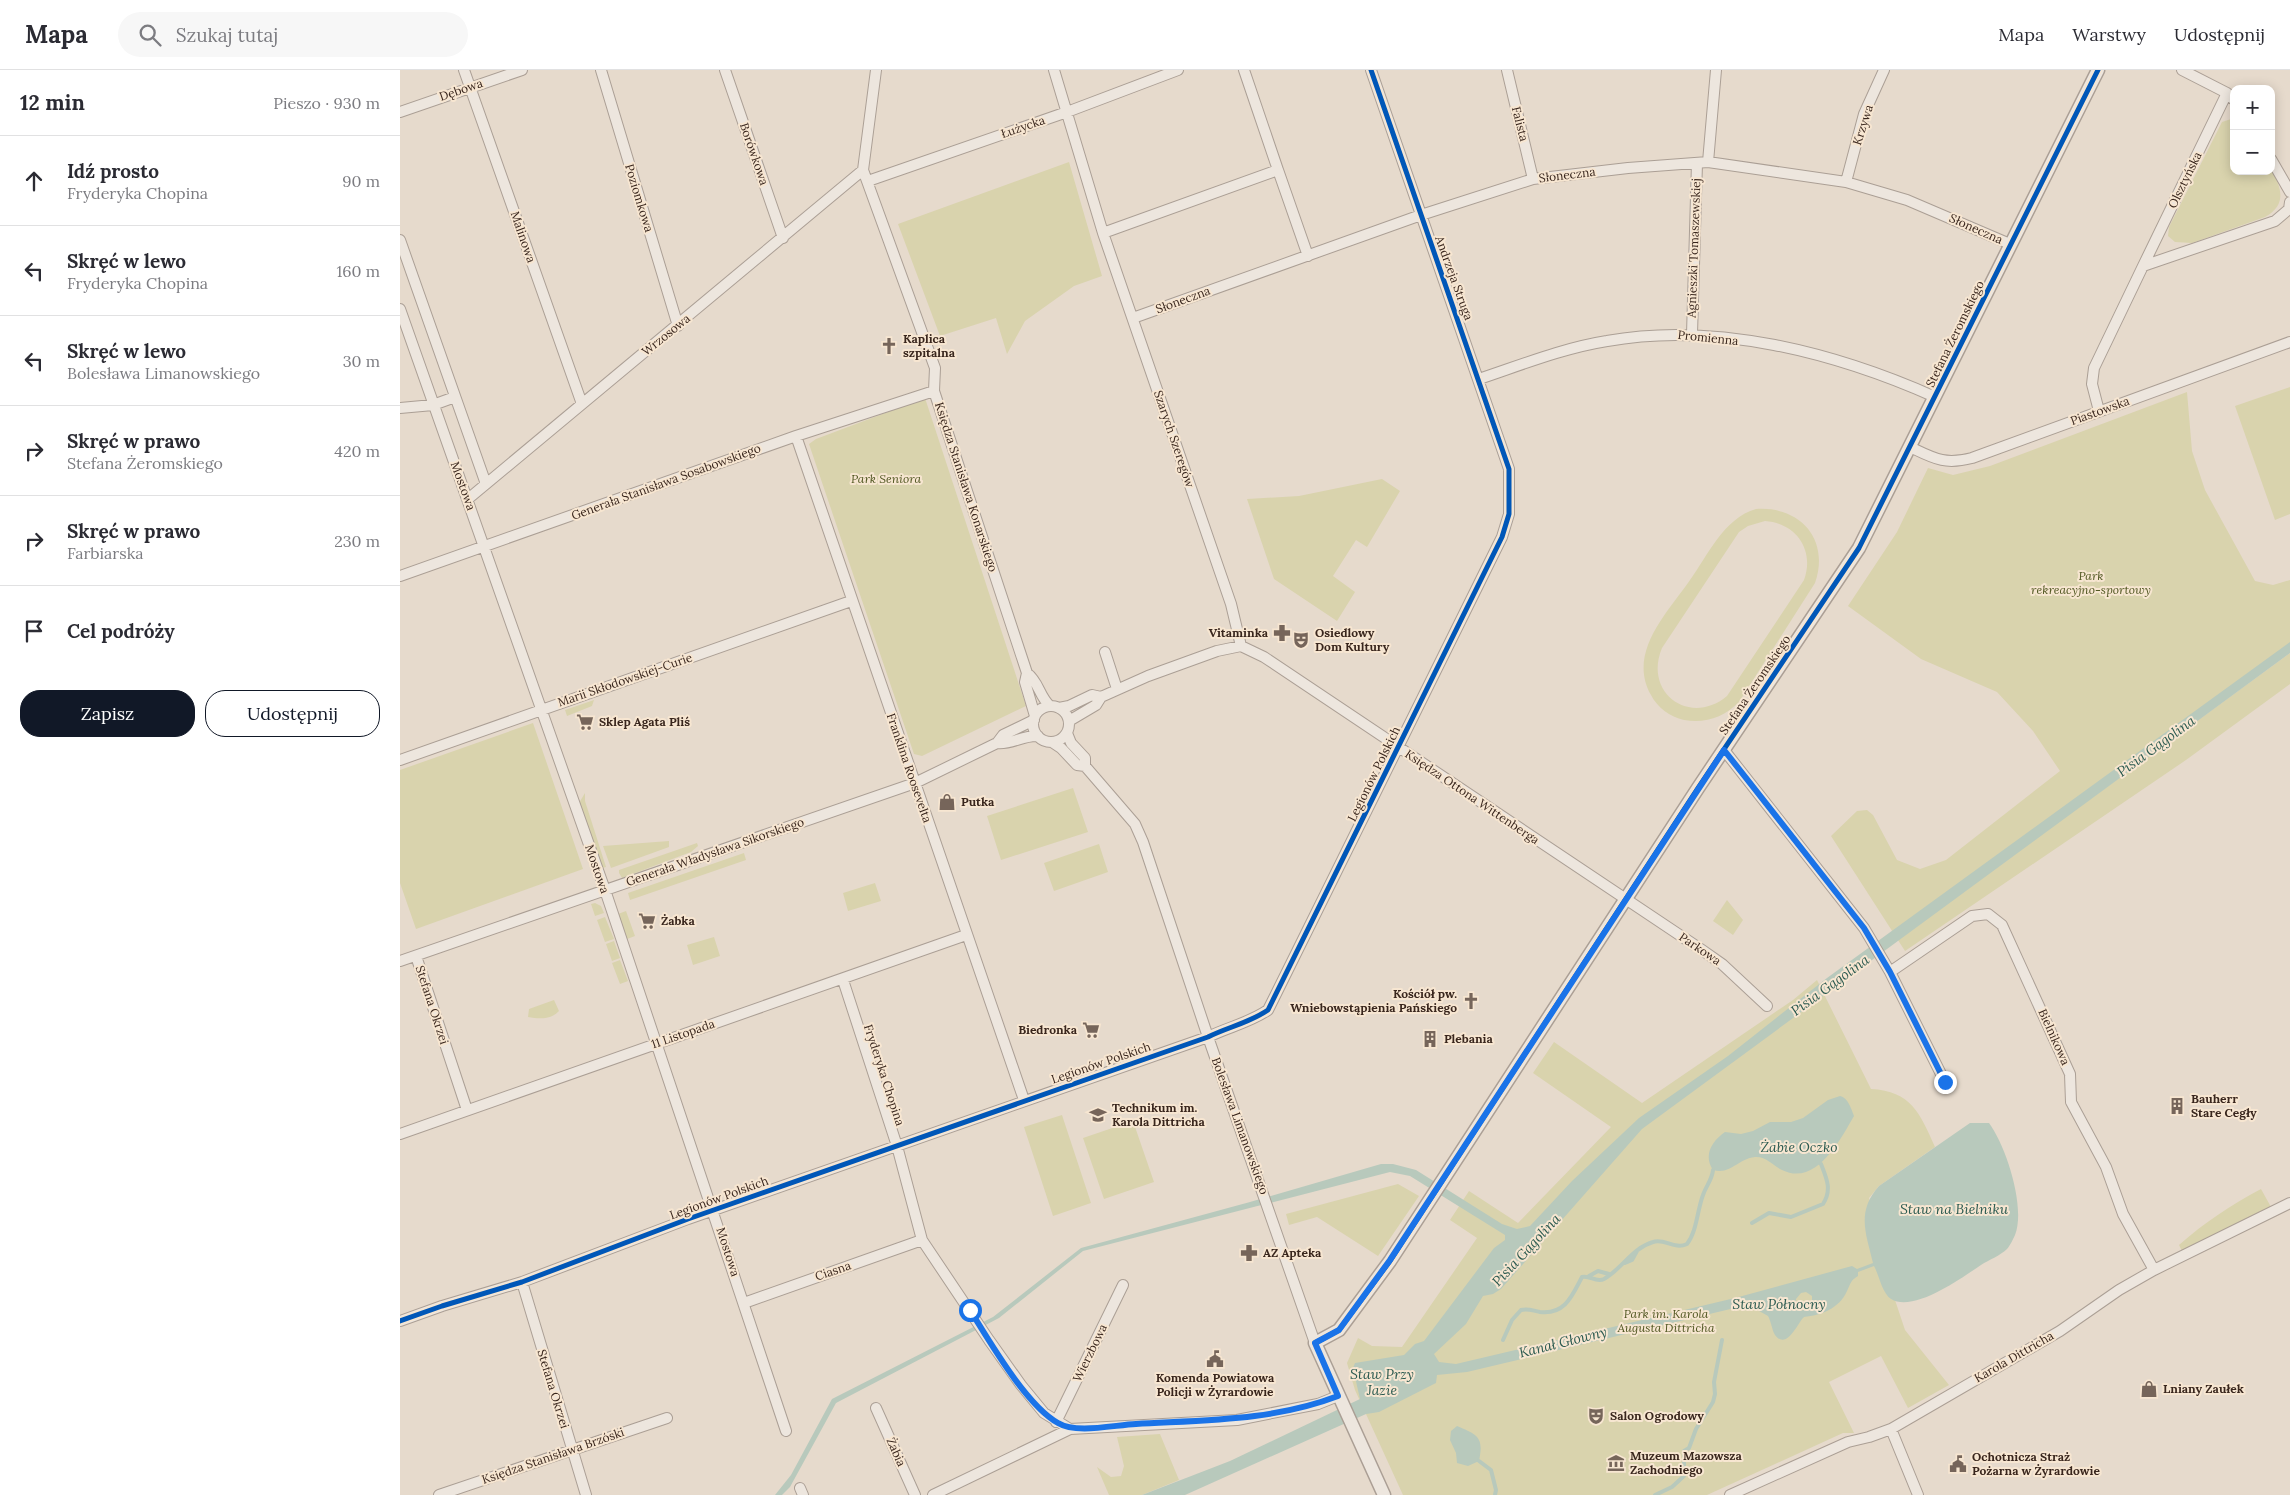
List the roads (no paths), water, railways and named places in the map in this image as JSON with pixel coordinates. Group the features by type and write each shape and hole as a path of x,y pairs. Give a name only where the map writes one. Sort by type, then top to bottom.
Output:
{"street":[{"name":"Malinowa","path":"464,70 582,404"},
{"name":"Dębowa","path":"400,112 470,86 522,70"},
{"name":"Poziomkowa","path":"601,70 678,326"},
{"name":"Borówkowa","path":"725,70 782,238"},
{"path":"863,170 876,70"},
{"name":"Szarych Szeregów","path":"1054,70 1103,233 1231,604 1241,646"},
{"name":"Łużycka","path":"868,181 1067,112 1178,70"},
{"path":"1244,70 1308,256"},
{"name":"Andrzeja Struga","path":"1371,70 1509,470 1511,495"},
{"name":"Falista","path":"1507,70 1533,179"},
{"name":"Agnieszki Tomaszewskiej","path":"1708,162 1716,70"},
{"name":"Krzywa","path":"1846,182 1864,114 1884,70"},
{"name":"Stefana Żeromskiego","path":"1315,1343 1331,1336 1343,1326 1390,1260 1724,750 1859,548 2098,70"},
{"name":"Olsztyńska","path":"2099,411 2092,384 2094,368 2143,266 2230,96 2182,70"},
{"name":"Słoneczna","path":"1133,318 1421,215 1533,179 1708,162 1846,182 1907,200 2010,244"},
{"name":"Agnieszki Tomaszewskiej","path":"1692,334 1697,163"},
{"path":"2275,166 2290,192"},
{"name":"Wrzosowa","path":"468,500 863,170"},
{"name":"Księdza Stanisława Konarskiego","path":"863,170 935,368 934,391 1027,673 1025,682 1035,718"},
{"path":"1103,233 1278,170"},
{"path":"2143,266 2275,221 2290,210 2290,202"},
{"name":"Mostowa","path":"400,240 486,484"},
{"name":"Mostowa","path":"400,309 605,890 714,1210 786,1431"},
{"name":"Promienna","path":"1479,379 1559,353 1605,341 1648,335 1692,334 1775,346 1828,358 1874,372 1935,397"},
{"name":"Piastowska","path":"1910,448 1930,457 1953,462 2290,342"},
{"name":"Generała Stanisława Sosabowskiego","path":"400,576 796,436 934,391"},
{"path":"400,408 433,405 455,397"},
{"name":"Franklina Roosevelta","path":"796,436 1024,1100"},
{"name":"Legionów Polskich","path":"400,1322 442,1306 522,1282 714,1210 1208,1037 1228,1028 1250,1022 1268,1010 1502,537 1509,514 1511,495"},
{"name":"Marii Skłodowskiej-Curie","path":"400,760 851,600"},
{"path":"1069,721 1096,705 1100,697 1117,689 1217,651 1241,646"},
{"name":"Księdza Ottona Wittenberga","path":"1241,646 1264,656 1626,900"},
{"path":"1105,652 1117,689"},
{"name":"Księdza Stanisława Konarskiego","path":"1027,673 1035,679 1042,697 1055,707"},
{"path":"1055,707 1066,713 1069,721 1067,733 1060,739 1052,742 1038,736 1034,728 1035,718 1041,709 1055,707 1092,695 1100,697"},
{"name":"Generała Władysława Sikorskiego","path":"400,961 915,783 997,743 1003,735 1035,718"},
{"name":"Bolesława Limanowskiego","path":"1067,733 1071,743 1085,758 1085,766 1134,824 1143,842 1208,1037 1315,1343 1350,1425 1384,1495"},
{"name":"Generała Władysława Sikorskiego","path":"997,743 1006,744 1026,736 1038,736"},
{"name":"Bolesława Limanowskiego","path":"1052,742 1061,748 1077,765 1085,766"},
{"path":"1724,750 1868,936 1890,972 1945,1082"},
{"name":"Parkowa","path":"1626,900 1722,964 1767,1006"},
{"name":"Bielnikowa","path":"1890,972 1972,916 1988,914 2002,925 2070,1074 2071,1102 2106,1167 2123,1214 2154,1270"},
{"name":"11 Listopada","path":"400,1134 966,935"},
{"name":"Stefana Okrzei","path":"416,956 467,1110"},
{"name":"Fryderyka Chopina","path":"842,980 897,1146 922,1240 1021,1386 1044,1413 1070,1429 1237,1420 1339,1399"},
{"name":"Karola Dittricha","path":"1730,1495 1848,1442 1890,1429 2060,1331 2119,1290 2154,1270 2290,1203"},
{"name":"Ciasna","path":"744,1303 922,1240"},
{"name":"Stefana Okrzei","path":"522,1282 586,1495"},
{"name":"Wierzbowa","path":"1056,1422 1124,1285"},
{"name":"Żabia","path":"876,1408 915,1495"},
{"name":"Księdza Stanisława Brzóski","path":"439,1495 667,1418"},
{"path":"933,1495 1070,1429"},
{"path":"1890,1429 1918,1495"}],"water":[{"path":"2290,642 2290,653 1642,1129 1501,1289 1493,1294 1483,1296 1466,1324 1434,1354 1439,1362 1456,1364 1735,1298 1852,1266 1857,1269 1873,1263 1866,1232 1865,1214 1867,1205 1879,1186 1970,1123 1989,1123 2008,1161 2016,1193 2018,1223 2015,1235 2004,1251 1951,1285 1925,1298 1901,1302 1888,1296 1874,1266 1858,1272 1858,1276 1851,1282 1844,1297 1834,1307 1817,1315 1804,1317 1792,1334 1784,1340 1779,1339 1775,1335 1768,1316 1752,1307 1743,1306 1467,1372 1437,1375 1436,1383 1379,1412 1366,1414 1185,1495 1142,1495 1230,1461 1360,1399 1353,1368 1355,1363 1404,1355 1415,1344 1424,1341 1494,1248 1505,1240 1505,1235 1410,1176 1390,1172 1083,1251 999,1318 836,1403 790,1487 782,1495 775,1495 791,1475 832,1399 993,1317 1081,1248 1381,1164 1393,1164 1416,1170 1502,1224 1517,1229 1530,1226 1572,1181 1639,1118 1728,1056 1827,978","holes":["1806,1292 1812,1296 1812,1302 1807,1309 1800,1311 1796,1308 1796,1299 1801,1293"]},
{"name":"Żabie Oczko","path":"1840,1096 1847,1101 1854,1116 1834,1148 1816,1167 1806,1172 1794,1174 1782,1170 1769,1161 1755,1157 1749,1158 1729,1169 1713,1170 1709,1159 1710,1149 1725,1132 1741,1134 1753,1131 1770,1122 1791,1122 1803,1118 1828,1100"},
{"path":"1457,1426 1475,1435 1480,1442 1479,1461 1468,1466 1457,1463 1456,1453 1450,1440 1451,1431"}],"waterway":[{"path":"1752,1223 1769,1213 1791,1217 1823,1204 1828,1189 1821,1164"},
{"path":"1503,1340 1512,1320 1521,1310 1529,1309 1549,1312 1562,1307 1567,1303 1582,1277 1598,1280 1604,1279 1639,1249 1653,1242 1662,1241 1678,1246 1687,1244 1693,1233 1701,1201 1713,1170"},
{"path":"1625,1263 1632,1260 1637,1251"},
{"path":"1589,1276 1598,1271 1609,1274"},
{"path":"1655,1495 1672,1487 1684,1476 1684,1451 1689,1448 1696,1429 1713,1402 1715,1394 1714,1382 1722,1340"},
{"path":"1479,1461 1491,1470 1496,1490 1495,1495"}],"place":[{"name":"Kaplica szpitalna","path":"889,346"},
{"name":"Vitaminka","path":"1282,633"},
{"name":"Osiedlowy Dom Kultury","path":"1301,640"},
{"name":"Sklep Agata Pliś","path":"585,722"},
{"name":"Putka","path":"947,802"},
{"name":"Żabka","path":"647,921"},
{"name":"Kościół pw. Wniebowstąpienia Pańskiego","path":"1471,1001"},
{"name":"Biedronka","path":"1091,1030"},
{"name":"Plebania","path":"1430,1039"},
{"name":"Bauherr Stare Cegły","path":"2177,1106"},
{"name":"Technikum im. Karola Dittricha","path":"1098,1115"},
{"name":"AZ Apteka","path":"1249,1253"},
{"name":"Komenda Powiatowa Policji w Żyrardowie","path":"1215,1359"},
{"name":"Lniany Zaułek","path":"2149,1389"},
{"name":"Salon Ogrodowy","path":"1596,1416"},
{"name":"Muzeum Mazowsza Zachodniego","path":"1616,1463"},
{"name":"Ochotnicza Straż Pożarna w Żyrardowie","path":"1958,1464"}],"park label":[{"name":"Park Seniora","path":"886,479"},
{"name":"Park rekreacyjno-sportowy","path":"2091,583"},
{"name":"Park im. Karola Augusta Dittricha","path":"1666,1321"}],"water label":[{"name":"Pisia Gągolina","path":"2156,746"},
{"name":"Pisia Gągolina","path":"1830,985"},
{"name":"Staw na Bielniku","path":"1954,1209"},
{"name":"Pisia Gągolina","path":"1526,1250"},
{"name":"Staw Północny","path":"1779,1304"},
{"name":"Kanał Głowny","path":"1563,1342"},
{"name":"Staw Przy Jazie","path":"1382,1382"}]}
